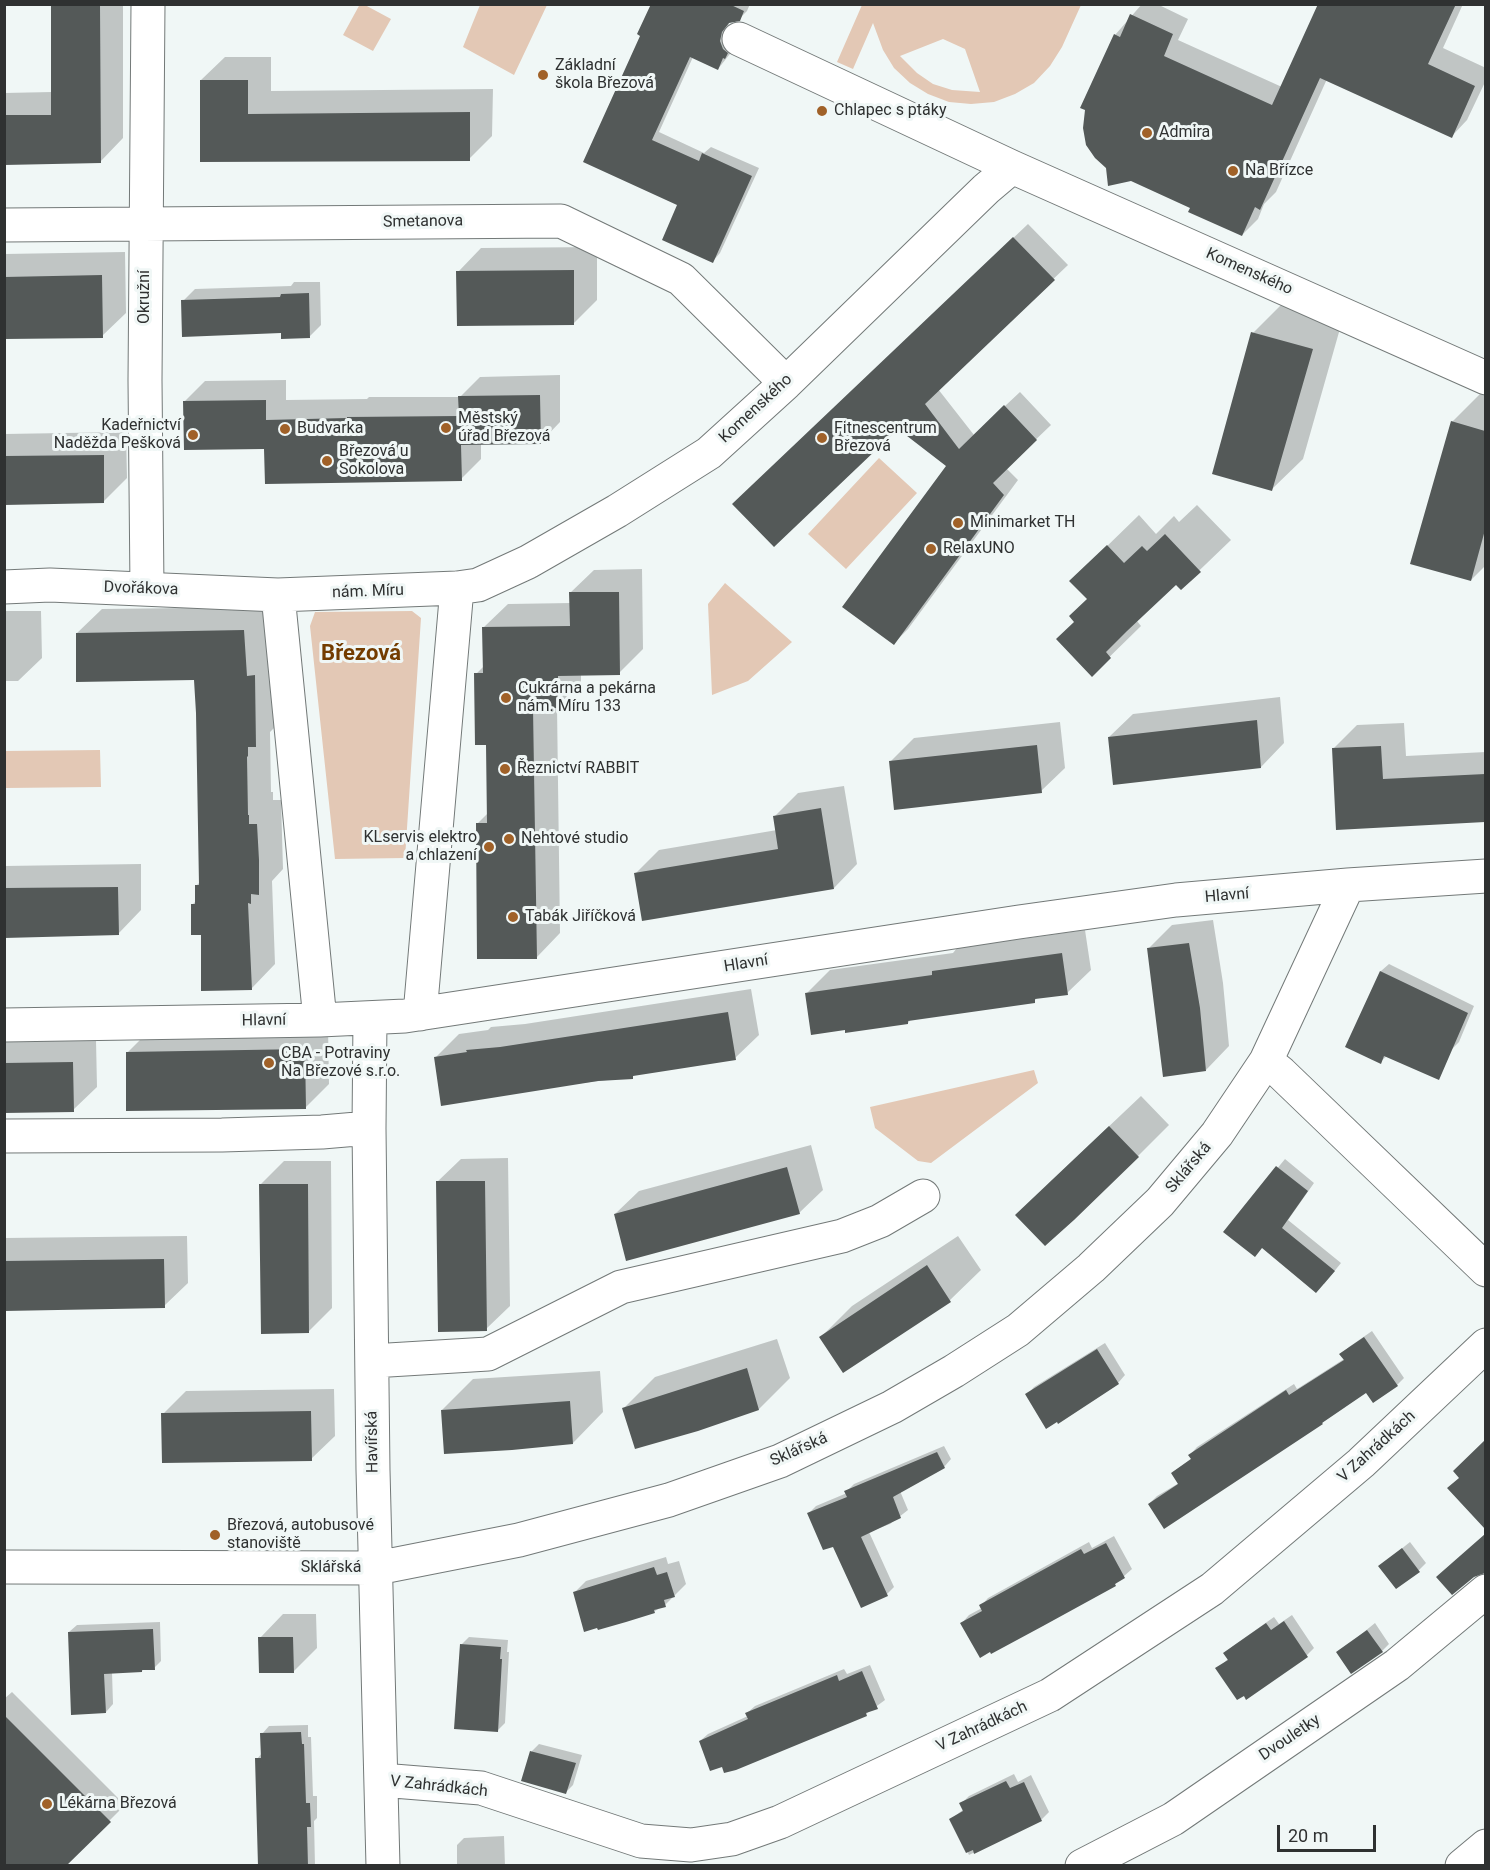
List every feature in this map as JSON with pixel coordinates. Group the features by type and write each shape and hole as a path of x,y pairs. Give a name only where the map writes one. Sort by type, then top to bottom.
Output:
{"street":[{"name":"Okružní","path":"147,589 145,515 148,4"},
{"name":"Komenského","path":"739,39 1012,167 1485,378"},
{"name":"Komenského","path":"457,588 478,585 528,562 617,511 709,453 786,383 986,189 1012,167"},
{"name":"Smetanova","path":"4,225 561,221 681,279 786,383"},
{"name":"Dvořákova","path":"4,587 50,585 278,595"},
{"name":"nám. Míru","path":"278,595 457,588"},
{"path":"420,1014 457,588"},
{"path":"278,595 320,1020"},
{"name":"Hlavní","path":"4,1025 320,1020 420,1014 1176,900 1485,876"},
{"name":"Sklářská","path":"4,1567 377,1568 519,1540 669,1500 780,1461 892,1407 1018,1330 1091,1268 1160,1202 1217,1134 1266,1061 1348,885"},
{"name":"Havířská","path":"370,1018 373,1470 383,1866"},
{"path":"1266,1061 1485,1270"},
{"path":"4,1136 222,1135 369,1128"},
{"path":"372,1361 488,1354 621,1287 842,1236 880,1221 923,1197"},
{"name":"V Zahrádkách","path":"381,1780 481,1788 641,1841 691,1845 732,1839 780,1822 1050,1695 1212,1589 1361,1463 1485,1346"},
{"name":"Dvouletky","path":"1082,1866 1173,1819 1397,1665 1485,1591"},
{"path":"1462,1866 1485,1846"}],"shaded area":[{"path":"360,4 391,19 373,51 343,35"},
{"path":"862,4 1081,5 1062,47 1050,66 1034,83 994,102 971,104 949,102 928,94 910,83 894,68 883,50 873,23 853,69 837,62","holes":["943,39 965,49 980,92 952,90 933,84 917,73 900,56"]},
{"path":"480,5 547,5 514,75 463,47"},
{"path":"879,458 917,493 846,569 808,534"},
{"path":"725,583 792,642 748,681 712,695 708,604"},
{"path":"412,611 421,618 405,858 335,859 310,626 315,612"},
{"path":"100,750 101,787 6,788 5,751"},
{"path":"1034,1070 1038,1083 931,1163 918,1161 875,1128 870,1107"}],"building":[{"path":"51,4 100,4 101,163 4,165 4,115 51,115"},
{"path":"651,4 729,4 744,11 740,21 729,23 722,32 720,41 723,49 728,53 718,70 690,57 652,140 699,161 702,153 752,176 713,263 662,240 677,205 583,162 640,36 637,34"},
{"path":"1318,4 1456,4 1428,64 1475,86 1452,138 1320,78 1260,210 1255,207 1242,236 1188,212 1190,208 1131,181 1108,186 1106,168 1086,145 1083,128 1085,110 1080,108 1114,34 1120,37 1130,14 1173,34 1164,56 1272,105"},
{"path":"200,80 248,80 248,114 470,112 470,161 200,162"},
{"path":"1013,237 1055,280 925,404 959,449 1004,405 1037,440 993,483 1004,495 894,645 842,607 946,466 898,429 774,547 732,504"},
{"path":"574,270 574,325 457,326 456,271"},
{"path":"102,275 103,338 4,339 4,277"},
{"path":"309,293 310,338 281,339 281,333 182,337 181,300 280,297 281,294"},
{"path":"1251,332 1313,349 1272,491 1212,474"},
{"path":"540,395 541,444 461,445 462,481 265,484 264,449 184,450 183,401 266,400 266,420 459,416 458,396"},
{"path":"1451,421 1485,431 1485,530 1471,581 1410,564"},
{"path":"104,455 104,503 4,505 4,456"},
{"path":"1165,534 1201,572 1181,590 1176,585 1127,631 1106,652 1111,658 1092,677 1056,639 1074,622 1069,616 1087,599 1069,581 1107,545 1124,563 1142,546 1147,551"},
{"path":"569,592 619,592 620,675 558,676 558,708 533,708 537,959 477,959 476,823 487,823 486,745 475,745 474,673 483,673 482,627 570,626"},
{"path":"244,630 247,676 255,675 256,747 248,747 247,757 249,824 257,824 259,860 259,895 251,894 251,904 248,903 252,990 201,991 201,935 191,935 191,904 195,904 195,885 199,885 194,680 76,682 76,633"},
{"path":"1257,720 1261,768 1113,785 1108,737"},
{"path":"1037,745 1042,793 894,810 889,761"},
{"path":"1381,746 1383,779 1485,774 1485,822 1336,830 1332,748"},
{"path":"821,808 834,889 642,921 634,873 778,849 773,816"},
{"path":"118,887 119,935 4,938 4,888"},
{"path":"1189,943 1200,1008 1206,1071 1163,1077 1147,948"},
{"path":"1062,953 1068,995 1035,999 1035,1003 908,1021 908,1024 845,1033 845,1030 811,1035 805,993 932,975 932,971"},
{"path":"1380,971 1468,1013 1439,1080 1384,1056 1381,1064 1345,1047"},
{"path":"728,1012 736,1060 633,1076 633,1079 598,1081 441,1106 434,1057 467,1052 466,1050 500,1047"},
{"path":"305,1049 306,1109 126,1111 126,1052"},
{"path":"73,1062 74,1112 4,1113 4,1063"},
{"path":"1109,1126 1139,1157 1045,1246 1015,1215"},
{"path":"1276,1166 1308,1191 1282,1228 1335,1271 1316,1293 1262,1248 1255,1257 1223,1232"},
{"path":"787,1167 800,1214 626,1261 614,1214"},
{"path":"436,1181 485,1181 487,1331 438,1332"},
{"path":"259,1184 308,1184 309,1333 261,1334"},
{"path":"164,1259 165,1308 4,1311 4,1261"},
{"path":"927,1265 951,1302 843,1373 819,1337"},
{"path":"1364,1337 1398,1386 1373,1403 1366,1393 1164,1529 1148,1504 1178,1484 1171,1473 1191,1459 1188,1455 1286,1390 1289,1395 1344,1360 1339,1354"},
{"path":"1097,1349 1119,1384 1058,1424 1057,1422 1046,1429 1025,1394"},
{"path":"747,1368 759,1410 635,1449 622,1408"},
{"path":"570,1401 573,1444 444,1454 441,1410"},
{"path":"311,1411 312,1461 162,1463 161,1413"},
{"path":"1485,1440 1485,1529 1447,1488 1459,1478 1453,1471"},
{"path":"937,1452 945,1468 893,1497 901,1518 861,1537 888,1596 861,1608 833,1547 823,1550 807,1513 847,1497 844,1491"},
{"path":"1485,1534 1485,1573 1474,1577 1452,1595 1436,1577"},
{"path":"1106,1543 1125,1578 1115,1584 1116,1586 980,1658 960,1623 982,1611 979,1605 1081,1549 1084,1554"},
{"path":"1402,1548 1420,1572 1396,1589 1378,1566"},
{"path":"654,1567 657,1575 667,1572 675,1597 664,1600 666,1607 626,1622 584,1632 573,1592"},
{"path":"1284,1621 1308,1657 1246,1700 1244,1696 1237,1700 1215,1668 1228,1660 1223,1653 1266,1623 1271,1630"},
{"path":"153,1629 155,1670 104,1674 106,1713 71,1715 68,1632"},
{"path":"1367,1630 1383,1652 1351,1674 1336,1652"},
{"path":"258,1637 293,1637 294,1673 259,1673"},
{"path":"460,1644 501,1647 498,1732 454,1729"},
{"path":"862,1671 878,1709 866,1713 867,1716 736,1770 724,1773 722,1767 710,1771 699,1741 748,1719 745,1713 837,1675 839,1681"},
{"path":"4,1715 111,1822 66,1866 4,1866"},
{"path":"301,1732 302,1744 304,1744 306,1803 310,1803 311,1827 307,1827 308,1866 258,1866 255,1758 261,1758 260,1733"},
{"path":"530,1751 576,1763 566,1794 521,1781"},
{"path":"1006,1781 1010,1788 1024,1782 1042,1821 974,1854 973,1850 966,1853 949,1819 963,1811 959,1803"}],"place":[{"name":"Základní škola Březová","path":"543,75"},
{"name":"Chlapec s ptáky","path":"822,111"},
{"name":"Admira","path":"1147,133"},
{"name":"Na Břízce","path":"1233,171"},
{"name":"Městský úřad Březová","path":"446,428"},
{"name":"Budvarka","path":"285,429"},
{"name":"Kadeřnictví Naděžda Pešková","path":"193,435"},
{"name":"Fitnescentrum Březová","path":"822,438"},
{"name":"Březová u Sokolova","path":"327,461"},
{"name":"Minimarket TH","path":"958,523"},
{"name":"RelaxUNO","path":"931,549"},
{"name":"Cukrárna a pekárna nám. Míru 133","path":"506,698"},
{"name":"Řeznictví RABBIT","path":"505,769"},
{"name":"Nehtové studio","path":"509,839"},
{"name":"KLservis elektro a chlazení","path":"489,847"},
{"name":"Tabák Jiříčková","path":"513,917"},
{"name":"CBA - Potraviny Na Březové s.r.o.","path":"269,1063"},
{"name":"Březová, autobusové stanoviště","path":"215,1535"},
{"name":"Lékárna Březová","path":"47,1804"}],"district":[{"name":"Březová","path":"361,654"}]}
